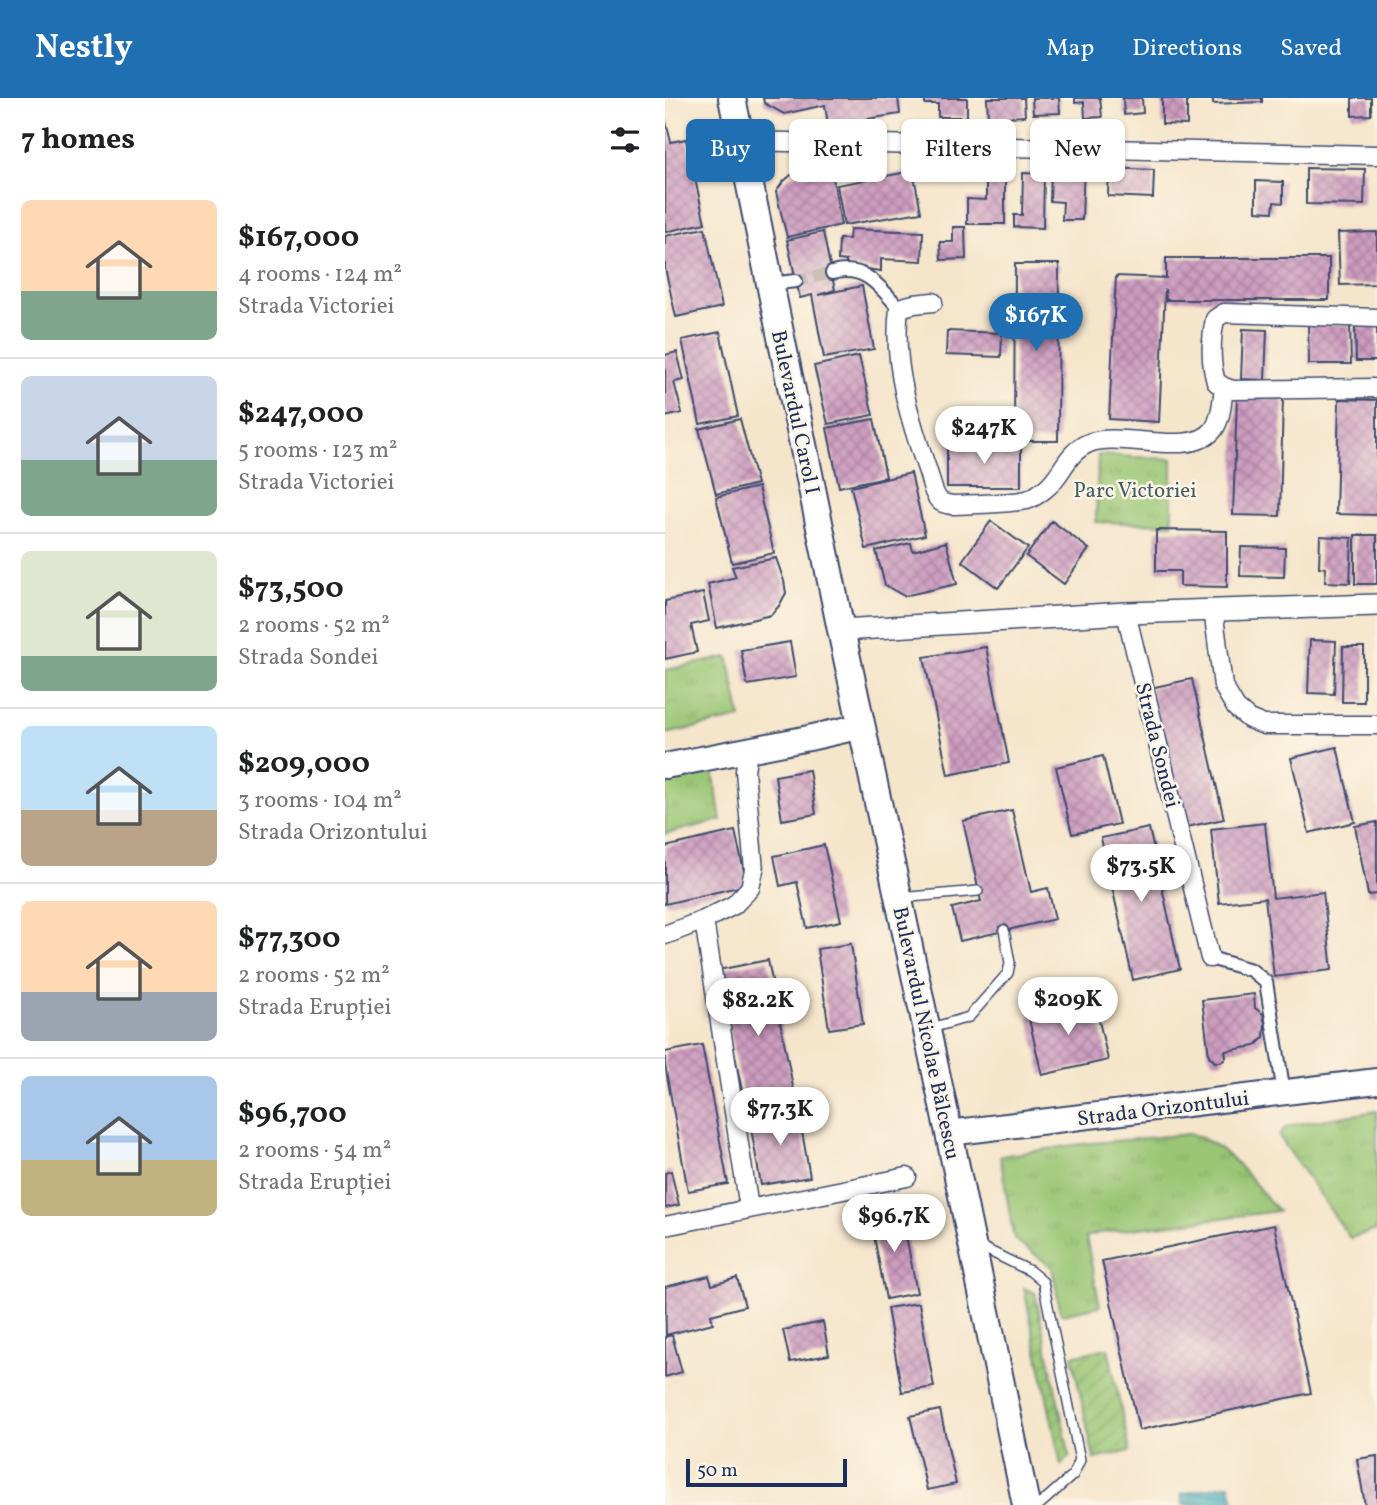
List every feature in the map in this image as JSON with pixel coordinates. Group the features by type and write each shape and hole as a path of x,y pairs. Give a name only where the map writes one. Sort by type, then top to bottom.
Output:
{"main road":[{"name":"Bulevardul Carol I","path":"732,98 736,119"},
{"name":"Bulevardul Carol I","path":"749,182 862,726"},
{"path":"665,766 862,726"},
{"name":"Bulevardul Nicolae Bălcescu","path":"862,726 1026,1505"},
{"name":"Strada Orizontului","path":"949,1133 1377,1081"}],"street":[{"path":"775,142 1377,155"},
{"path":"832,273 858,271 872,279 899,308"},
{"path":"770,284 796,281"},
{"path":"899,308 933,302"},
{"path":"899,308 896,329 902,382 935,494 940,502 951,505 1030,499 1047,488 1076,449 1092,442 1108,439 1147,442 1196,441 1216,427 1224,387"},
{"path":"1377,317 1224,313 1215,319 1212,368 1216,382 1233,390 1377,388"},
{"path":"841,630 1126,613 1377,605"},
{"path":"1213,609 1223,686 1235,708 1249,719 1265,725 1377,725"},
{"name":"Strada Sondei","path":"1126,613 1210,958"},
{"path":"665,935 734,905 750,888 754,870 745,771 748,750"},
{"path":"704,920 749,1208"},
{"path":"1210,958 1251,970 1266,982 1283,1093"},
{"path":"665,1226 908,1177"}],"lane":[{"path":"898,898 978,891"},
{"path":"926,1029 969,1017 1009,973 1010,963 1004,930"},
{"path":"971,1243 1030,1271 1043,1282 1080,1461 1073,1475 1039,1505"}],"green space":[{"name":"Parc Victoriei","path":"1098,455 1172,459 1172,524 1096,522"},
{"path":"728,657 741,718 665,734 665,670"},
{"path":"713,771 721,820 665,834 665,784"},
{"path":"1377,1111 1377,1230 1350,1238 1279,1136 1285,1128 1297,1124"},
{"path":"1190,1134 1203,1138 1227,1155 1278,1211 1099,1233 1086,1237 1100,1306 1061,1314 1052,1267 1014,1239 1000,1156 1082,1144"},
{"path":"1024,1288 1035,1293 1070,1457 1061,1465"},
{"path":"1108,1348 1130,1451 1094,1459 1072,1356"}],"water":[{"path":"1230,1484 1235,1505 1183,1505 1181,1494"}],"building":[{"path":"763,98 898,98 900,114 867,119 827,119 825,105 784,114 764,103"},
{"path":"925,98 967,98 967,117 938,117 938,104 925,104"},
{"path":"987,98 1024,98 1025,116 988,118"},
{"path":"1032,98 1059,98 1060,113 1033,114"},
{"path":"1075,98 1100,98 1102,117 1085,118 1084,102 1075,103"},
{"path":"1123,98 1142,98 1143,113 1124,115"},
{"path":"1162,98 1187,98 1187,125 1162,124"},
{"path":"1213,98 1262,98 1262,102 1213,104"},
{"path":"1352,98 1371,98 1371,115 1352,116"},
{"path":"665,118 671,142 686,139 686,182 696,182 705,223 665,232"},
{"path":"1306,168 1365,169 1364,205 1306,204"},
{"path":"1125,169 1154,170 1153,198 1108,196 1108,182 1125,182"},
{"path":"901,173 901,182 915,182 921,212 844,225 837,185 887,182 887,176"},
{"path":"1023,173 1030,173 1030,182 1044,182 1043,228 1014,227 1014,215 1022,215"},
{"path":"789,177 789,182 834,182 841,225 787,237 776,192"},
{"path":"1256,181 1283,182 1283,203 1274,202 1273,212 1256,211"},
{"path":"986,182 1005,182 1005,224 967,224 967,199 986,200"},
{"path":"1051,182 1083,182 1082,220 1062,220 1063,202 1050,201"},
{"path":"953,227 965,227 966,259 941,260 940,242 953,242"},
{"path":"705,228 722,307 676,317 665,268 665,236"},
{"path":"850,229 923,232 922,261 881,259 881,271 846,266 846,261 838,260 839,239 849,239"},
{"path":"823,232 835,290 818,295 862,286 874,349 824,358 812,295 800,298 787,240"},
{"path":"1377,232 1377,284 1340,285 1338,233"},
{"path":"1166,258 1329,258 1329,300 1166,300 1165,289 1159,422 1109,419 1116,276 1166,278"},
{"path":"1015,264 1059,264 1058,441 1014,441"},
{"path":"1308,325 1350,325 1351,364 1309,364"},
{"path":"1377,326 1377,361 1356,361 1355,327"},
{"path":"1243,329 1267,330 1265,380 1241,379"},
{"path":"947,331 1002,333 1001,357 946,355"},
{"path":"720,332 738,416 700,424 682,340"},
{"path":"677,352 684,380 674,382 682,413 665,417 665,355"},
{"path":"859,356 873,415 828,424 814,366"},
{"path":"1237,396 1283,397 1280,516 1233,515"},
{"path":"1339,399 1377,400 1377,515 1336,514"},
{"path":"740,419 757,484 716,494 699,429"},
{"path":"874,419 886,477 839,487 827,428"},
{"path":"947,444 1021,444 1021,487 947,487"},
{"path":"911,473 925,535 866,549 851,487"},
{"path":"758,487 774,553 732,563 716,497"},
{"path":"991,521 1028,548 998,588 962,561"},
{"path":"1052,521 1089,549 1064,584 1026,556"},
{"path":"1156,530 1227,531 1227,587 1180,586 1180,571 1156,571"},
{"path":"1355,535 1377,535 1377,584 1355,584"},
{"path":"1320,536 1352,538 1350,583 1325,582 1326,568 1319,567"},
{"path":"946,542 957,584 904,596 885,585 876,551 911,543 913,551"},
{"path":"1241,547 1285,548 1284,577 1240,576"},
{"path":"776,558 786,593 779,606 771,615 717,628 708,584 736,577 732,567"},
{"path":"703,593 709,621 691,625 697,652 665,659 665,601"},
{"path":"1310,640 1336,641 1334,694 1308,693"},
{"path":"790,642 796,677 747,685 741,650"},
{"path":"986,647 1009,763 948,775 924,657"},
{"path":"1343,647 1364,647 1364,702 1342,702"},
{"path":"1192,679 1224,819 1182,828 1150,688"},
{"path":"1337,747 1355,822 1309,833 1291,758"},
{"path":"1103,756 1119,824 1072,834 1056,767"},
{"path":"809,770 816,814 782,820 775,776"},
{"path":"1012,810 1031,892 1048,888 1055,919 960,941 952,908 981,901 963,821"},
{"path":"1377,822 1377,894 1368,895 1355,826"},
{"path":"1265,823 1273,898 1323,892 1332,970 1274,977 1265,898 1219,903 1211,829"},
{"path":"1149,828 1180,969 1133,980 1101,838"},
{"path":"735,831 747,885 665,904 665,847"},
{"path":"824,845 841,921 807,928 797,882 780,886 774,856"},
{"path":"851,944 863,1024 829,1029 817,949"},
{"path":"768,960 797,1107 747,1116 718,970"},
{"path":"1254,994 1255,1008 1263,1014 1264,1037 1255,1046 1225,1051 1224,1060 1215,1062 1209,1056 1202,1000"},
{"path":"1094,999 1108,1060 1042,1075 1028,1015"},
{"path":"702,1045 728,1184 688,1191 665,1065 665,1052"},
{"path":"798,1109 810,1177 761,1185 749,1117"},
{"path":"671,1171 679,1205 665,1208 665,1173"},
{"path":"901,1209 917,1293 886,1299 870,1215"},
{"path":"1274,1225 1311,1393 1139,1430 1102,1261"},
{"path":"709,1276 712,1285 737,1278 745,1306 711,1315 713,1323 666,1335 665,1287"},
{"path":"919,1303 934,1387 902,1392 887,1308"},
{"path":"823,1322 829,1355 790,1362 783,1330"},
{"path":"672,1335 682,1372 665,1377 665,1337"},
{"path":"940,1410 956,1484 927,1490 910,1416"},
{"path":"1377,1456 1377,1505 1365,1505 1357,1459"}],"tunnel":[{"path":"796,281 832,273"}]}
